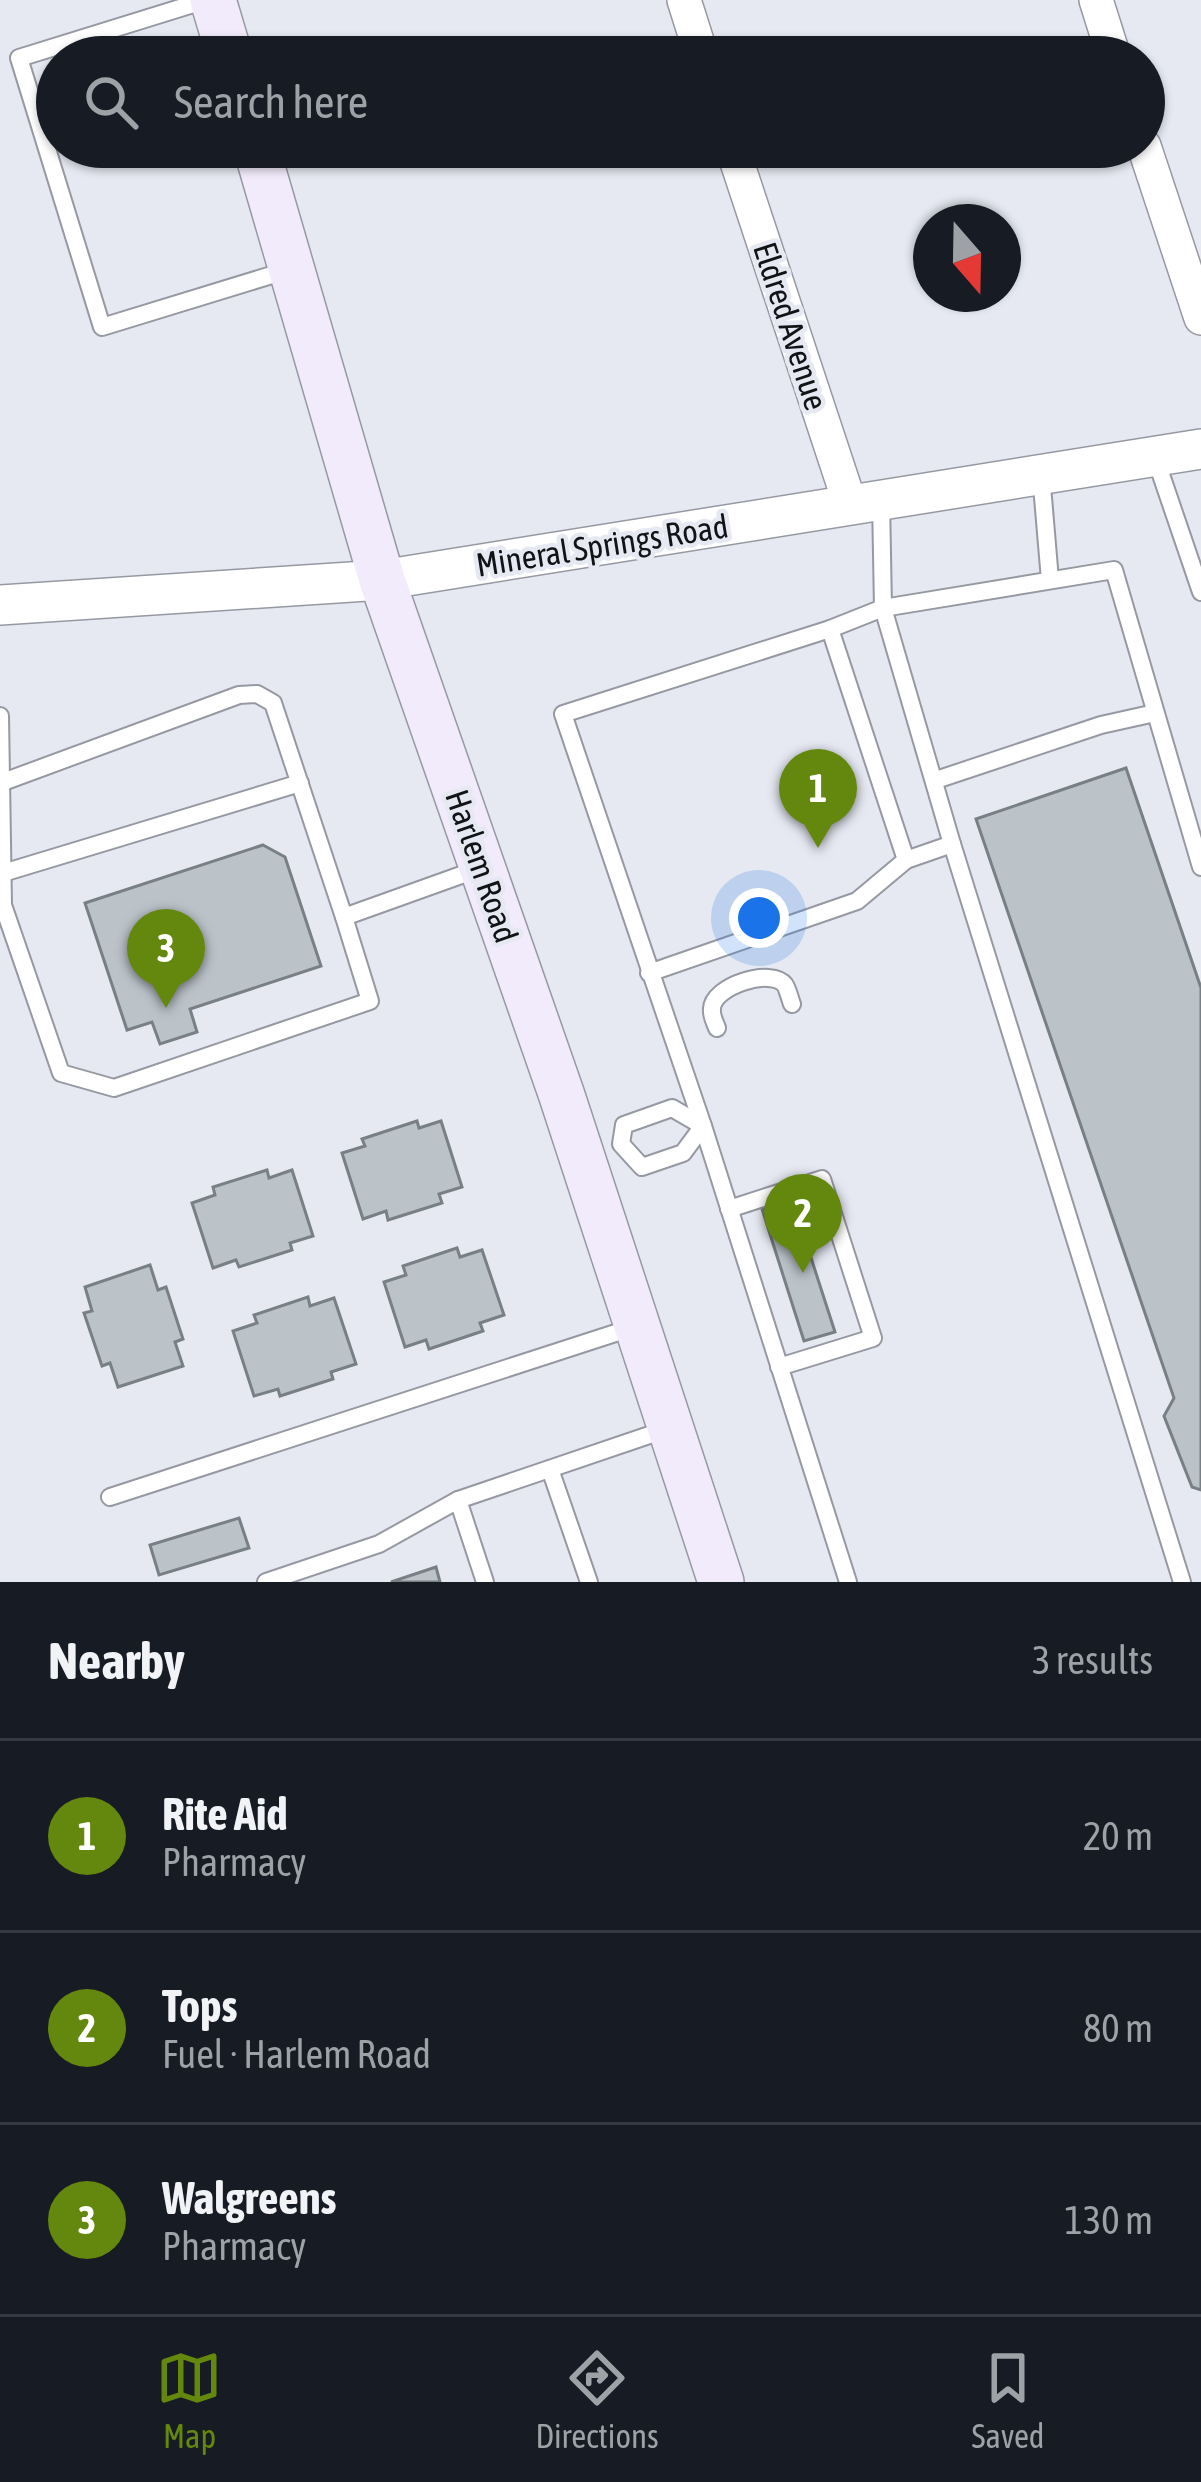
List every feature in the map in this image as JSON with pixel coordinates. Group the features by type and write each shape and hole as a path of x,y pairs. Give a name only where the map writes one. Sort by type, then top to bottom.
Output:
{"main road":[{"path":"209,0 222,36"},
{"name":"Harlem Road","path":"262,168 382,580 482,868 602,1151 637,1326 721,1582"}],"street":[{"path":"684,0 695,36"},
{"path":"1096,0 1107,36"},
{"name":"Eldred Avenue","path":"740,168 865,502"},
{"path":"1151,168 1201,318"},
{"name":"Mineral Springs Road","path":"0,605 382,580 1201,449"}],"lane":[{"path":"92,36 209,0"},
{"path":"36,53 20,58 36,110"},
{"path":"54,168 102,327 292,269"},
{"path":"1155,456 1201,592"},
{"path":"1041,474 1050,580"},
{"path":"865,502 883,608 952,844 1182,1582"},
{"path":"848,1582 703,1126 563,714 883,608 1114,570 1201,867"},
{"path":"0,605 0,618"},
{"path":"830,629 906,860"},
{"path":"0,716 3,905 61,1073 114,1088 370,1001 273,703 257,694 239,695 3,782"},
{"path":"935,780 1101,725 1155,713"},
{"path":"3,873 300,783"},
{"path":"649,973 857,902 906,860 952,844"},
{"path":"344,917 482,868"},
{"path":"717,1028 712,1009 716,999 724,991 765,977 780,980 792,1004"},
{"path":"672,1108 703,1126 683,1154 642,1167 602,1151 624,1124 672,1108"},
{"path":"729,1209 822,1179 873,1338 779,1367"},
{"path":"110,1497 637,1326"},
{"path":"266,1582 379,1544 458,1500 670,1428"},
{"path":"550,1469 589,1582"},
{"path":"458,1500 485,1582"}],"building":[{"path":"1126,768 1201,988 1201,1490 1192,1487 1164,1416 1174,1398 976,819"},
{"path":"263,845 285,857 321,966 190,1009 197,1032 160,1044 152,1022 127,1030 85,903"},
{"path":"417,1121 419,1128 441,1121 462,1187 439,1194 442,1203 388,1220 386,1211 363,1219 342,1153 365,1146 362,1139"},
{"path":"267,1170 269,1178 292,1170 313,1236 290,1243 292,1250 239,1267 236,1260 213,1268 192,1203 215,1195 213,1187"},
{"path":"792,1199 835,1332 804,1341 762,1209"},
{"path":"457,1248 460,1257 482,1250 504,1315 480,1323 483,1331 429,1349 426,1340 405,1347 384,1282 406,1275 403,1266"},
{"path":"150,1265 158,1290 166,1287 183,1339 175,1342 183,1366 118,1387 110,1363 102,1366 84,1313 92,1311 85,1287"},
{"path":"308,1297 310,1306 334,1298 356,1364 331,1372 333,1379 280,1396 278,1389 254,1396 233,1331 257,1323 254,1315"},
{"path":"239,1518 249,1548 159,1575 150,1545"},
{"path":"436,1567 440,1582 391,1582"}],"place":[{"name":"Rite Aid","path":"818,848"},
{"name":"Walgreens","path":"166,1008"},
{"name":"Tops","path":"803,1273"}]}
